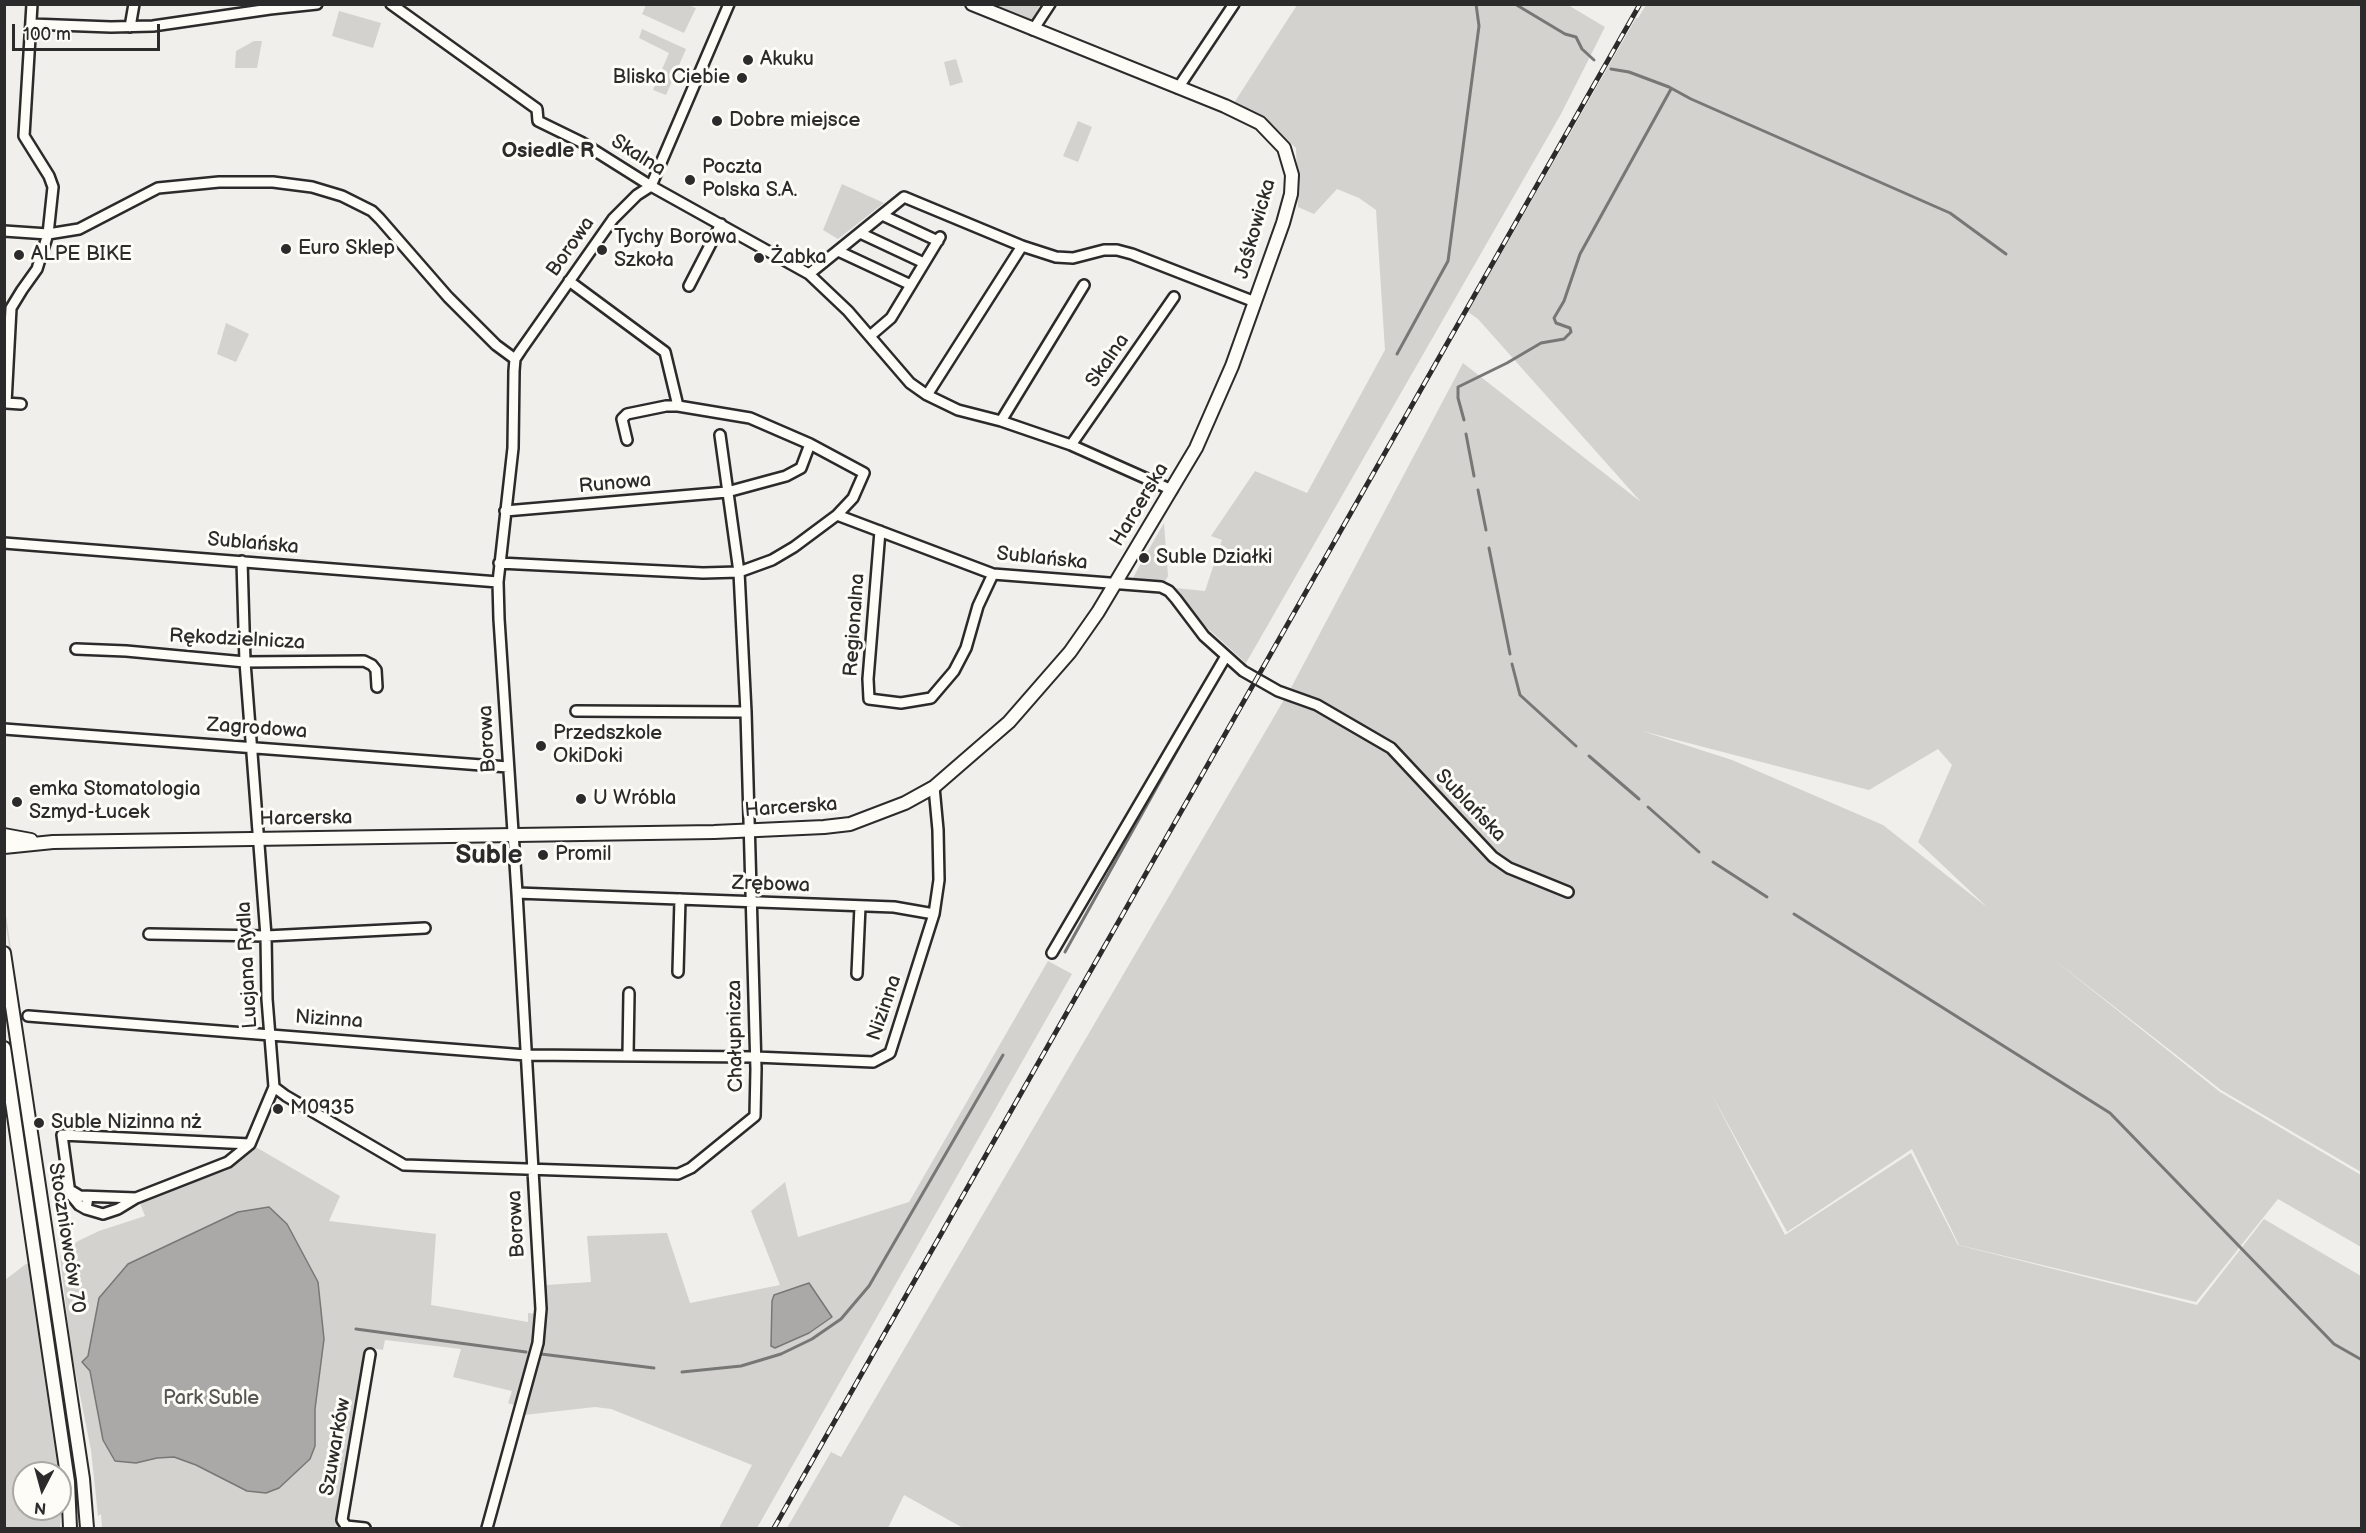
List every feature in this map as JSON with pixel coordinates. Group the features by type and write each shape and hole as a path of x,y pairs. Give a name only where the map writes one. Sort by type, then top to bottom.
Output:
{"street":[{"path":"21,404 6,404 11,308 37,269 48,234 52,182 24,136 32,4"},
{"path":"130,27 134,4"},
{"path":"31,24 130,27 160,25 269,7 317,4"},
{"name":"Skalna","path":"391,4 537,109 538,120 581,142 651,186 809,274 872,338 909,383 927,395 958,410 1001,421 1071,445 1172,490"},
{"name":"Borowa","path":"487,1528 531,1371 540,1324 498,582 513,447 515,359 613,219 637,195 651,186 729,4"},
{"name":"Jaśkowicka","path":"972,4 1260,123 1284,148 1291,164 1291,194 1255,302"},
{"path":"1033,30 1050,4"},
{"path":"1178,88 1234,4"},
{"path":"4,231 48,234 79,229 158,188 219,182 273,182 312,187 342,196 372,212 448,297 496,345 515,359"},
{"path":"809,274 904,197 1022,246 1056,257 1073,258 1104,250 1132,254 1255,302"},
{"path":"872,338 891,318 939,239 882,215"},
{"path":"689,286 720,224"},
{"path":"860,233 924,263"},
{"path":"927,395 1022,246"},
{"path":"838,250 911,285"},
{"path":"569,281 665,351 678,406"},
{"path":"1001,421 1084,285"},
{"name":"Skalna","path":"1071,445 1174,297"},
{"name":"Harcerska","path":"7,848 53,842 259,840 824,827 850,824 905,803 934,787 1010,722 1070,652 1098,612 1196,448 1228,376 1255,302"},
{"path":"499,563 703,573 739,572 772,560 837,515 853,498 864,473 810,444 750,418 678,406 666,406 627,414 622,419 627,440"},
{"path":"720,435 739,572"},
{"name":"Runowa","path":"505,511 727,492 786,476 801,468 810,444"},
{"name":"Sublańska","path":"837,515 993,574 1161,587 1169,591 1204,636 1256,680 1317,705 1391,748 1493,857 1509,868 1568,891"},
{"name":"Regionalna","path":"880,531 869,664 869,699 901,703 932,698 954,671 966,648 978,606 993,574"},
{"name":"Sublańska","path":"4,543 498,582"},
{"name":"Lucjana Rydla","path":"242,561 245,662 266,936 269,1033 274,1087"},
{"name":"Chałupnicza","path":"532,1169 678,1174 691,1168 755,1116 750,830 739,572"},
{"name":"Rękodzielnicza","path":"76,649 126,651 245,662 364,661 376,670 377,687"},
{"path":"1052,953 1226,656"},
{"path":"576,711 746,712"},
{"name":"Zagrodowa","path":"4,729 507,767"},
{"name":"Nizinna","path":"28,1016 269,1033 526,1055 628,1055 868,1063 879,1061 890,1053 934,914 939,880 934,787"},
{"name":"Harcerska","path":"4,835 53,842"},
{"name":"Zrębowa","path":"517,893 894,907 934,914"},
{"path":"678,972 680,899"},
{"path":"857,975 860,906"},
{"path":"149,934 266,936 425,928"},
{"name":"Stoczniowców 70","path":"4,953 83,1479 87,1528"},
{"path":"628,1055 629,993"},
{"name":"Stoczniowców 70","path":"4,1048 67,1471 70,1528"},
{"path":"250,1144 62,1135 68,1187 74,1200 87,1209 103,1214 118,1209 136,1198 228,1162 250,1144 274,1087 404,1165 532,1169"},
{"path":"68,1187 74,1194 88,1197 136,1198"},
{"path":"87,1209 88,1197"},
{"name":"Szuwarków","path":"365,1528 346,1526 342,1520 370,1354"}],"green space":[{"path":"1040,4 1032,20 995,5"},
{"path":"646,5 688,5 696,8 684,33 642,14"},
{"path":"1297,5 1568,5 1605,27 1561,114 1246,663 1195,617 1175,588 1205,591 1222,540 1211,536 1255,471 1307,493 1385,350 1376,210 1359,198 1337,189 1314,214 1298,207 1296,148 1268,121 1234,103"},
{"path":"1646,5 2361,5 2361,1172 2221,1090 2048,955 2220,1092 2361,1175 2361,1247 2278,1199 2196,1302 1959,1245 1912,1149 1787,1232 1711,1093 1785,1235 1911,1153 1958,1245 2197,1305 2264,1219 2361,1276 2361,1528 963,1528 904,1495 888,1528 787,1528 831,1452 841,1457 1292,686 1463,363 1641,502 1478,319 1468,312","holes":["1642,731 1869,790 1938,749 1952,765 1918,842 1988,908 1883,825 1732,760"]},
{"path":"339,11 381,23 373,48 332,36"},
{"path":"642,29 686,49 666,95 653,90 669,53 639,38"},
{"path":"254,41 262,41 257,68 235,68 236,51"},
{"path":"956,59 963,82 950,86 944,62"},
{"path":"1078,121 1092,127 1078,162 1063,156"},
{"path":"842,184 884,203 838,239 823,230"},
{"path":"226,323 249,334 236,362 217,354"},
{"path":"1164,523 1168,576 1166,580 1164,582 1133,578 1141,563 1144,565 1149,557 1146,554"},
{"path":"737,835 743,839 611,841 610,838"},
{"path":"4,902 17,989 19,1014 5,919"},
{"path":"1048,961 1072,974 757,1528 719,1528 752,1465 611,1409 595,1407 524,1415 544,1314 547,1314 546,1285 591,1282 587,1236 667,1233 690,1303 780,1285 751,1211 785,1182 798,1237 909,1202"},
{"path":"6,1022 9,1022 26,1134 23,1134"},
{"path":"26,1139 43,1253 41,1254 24,1140"},
{"name":"Park Suble","path":"254,1146 340,1196 329,1221 436,1234 431,1305 528,1322 528,1313 536,1314 531,1349 514,1405 508,1403 512,1391 453,1377 461,1349 385,1340 383,1350 370,1348 342,1520 335,1528 102,1528 101,1514 98,1516 91,1450 71,1350 60,1256 78,1241 99,1231 145,1216 139,1201 225,1171"},
{"path":"44,1260 78,1482 81,1514 76,1515 72,1461 42,1261"},
{"path":"26,1264 31,1264 59,1461 12,1461 12,1521 61,1521 60,1528 5,1528 5,1280"}],"shaded area":[{"path":"269,1207 287,1224 318,1282 324,1339 315,1409 315,1446 310,1459 279,1488 266,1493 247,1491 196,1465 174,1457 136,1463 115,1461 103,1440 90,1371 82,1362 88,1356 99,1298 128,1264 238,1212"},
{"path":"809,1283 832,1317 809,1333 775,1348 771,1346 774,1295"}],"waterway":[{"path":"1397,354 1448,261 1479,26 1476,4"},
{"path":"1515,4 1565,34 1576,37 1582,49 1594,60"},
{"path":"1611,69 1629,72 1669,87 1691,99 1950,213 2006,254"},
{"path":"1464,420 1458,398 1458,387 1541,343 1564,339 1571,332 1570,328 1556,323 1554,318 1564,301 1580,254 1671,89"},
{"path":"1466,434 1474,476"},
{"path":"1478,490 1486,530"},
{"path":"1489,548 1510,654"},
{"path":"1512,664 1520,695 1576,746"},
{"path":"1065,952 1197,715"},
{"path":"1589,756 1639,799"},
{"path":"1648,807 1699,852"},
{"path":"1713,862 1767,897"},
{"path":"1794,914 2110,1113 2334,1344 2362,1360"},
{"path":"682,1372 741,1366 781,1354 812,1339 841,1319 869,1286 1003,1055"},
{"path":"356,1329 526,1352"},
{"path":"541,1354 654,1368"}],"railway":[{"path":"774,1528 1640,4"}],"place":[{"name":"Akuku","path":"748,60"},
{"name":"Bliska Ciebie","path":"742,78"},
{"name":"Dobre miejsce","path":"717,121"},
{"name":"Poczta Polska S.A.","path":"690,180"},
{"name":"Euro Sklep","path":"286,249"},
{"name":"Tychy Borowa Szkoła","path":"602,250"},
{"name":"ALPE BIKE","path":"19,255"},
{"name":"Żabka","path":"759,258"},
{"name":"Suble Działki","path":"1144,558"},
{"name":"Przedszkole OkiDoki","path":"541,746"},
{"name":"U Wróbla","path":"581,799"},
{"name":"emka Stomatologia Szmyd-Łucek","path":"17,802"},
{"name":"Promil","path":"543,855"},
{"name":"M0935","path":"278,1109"},
{"name":"Suble Nizinna nż","path":"39,1123"}],"district":[{"name":"Osiedle R","path":"548,152"},
{"name":"Suble","path":"489,856"}]}
